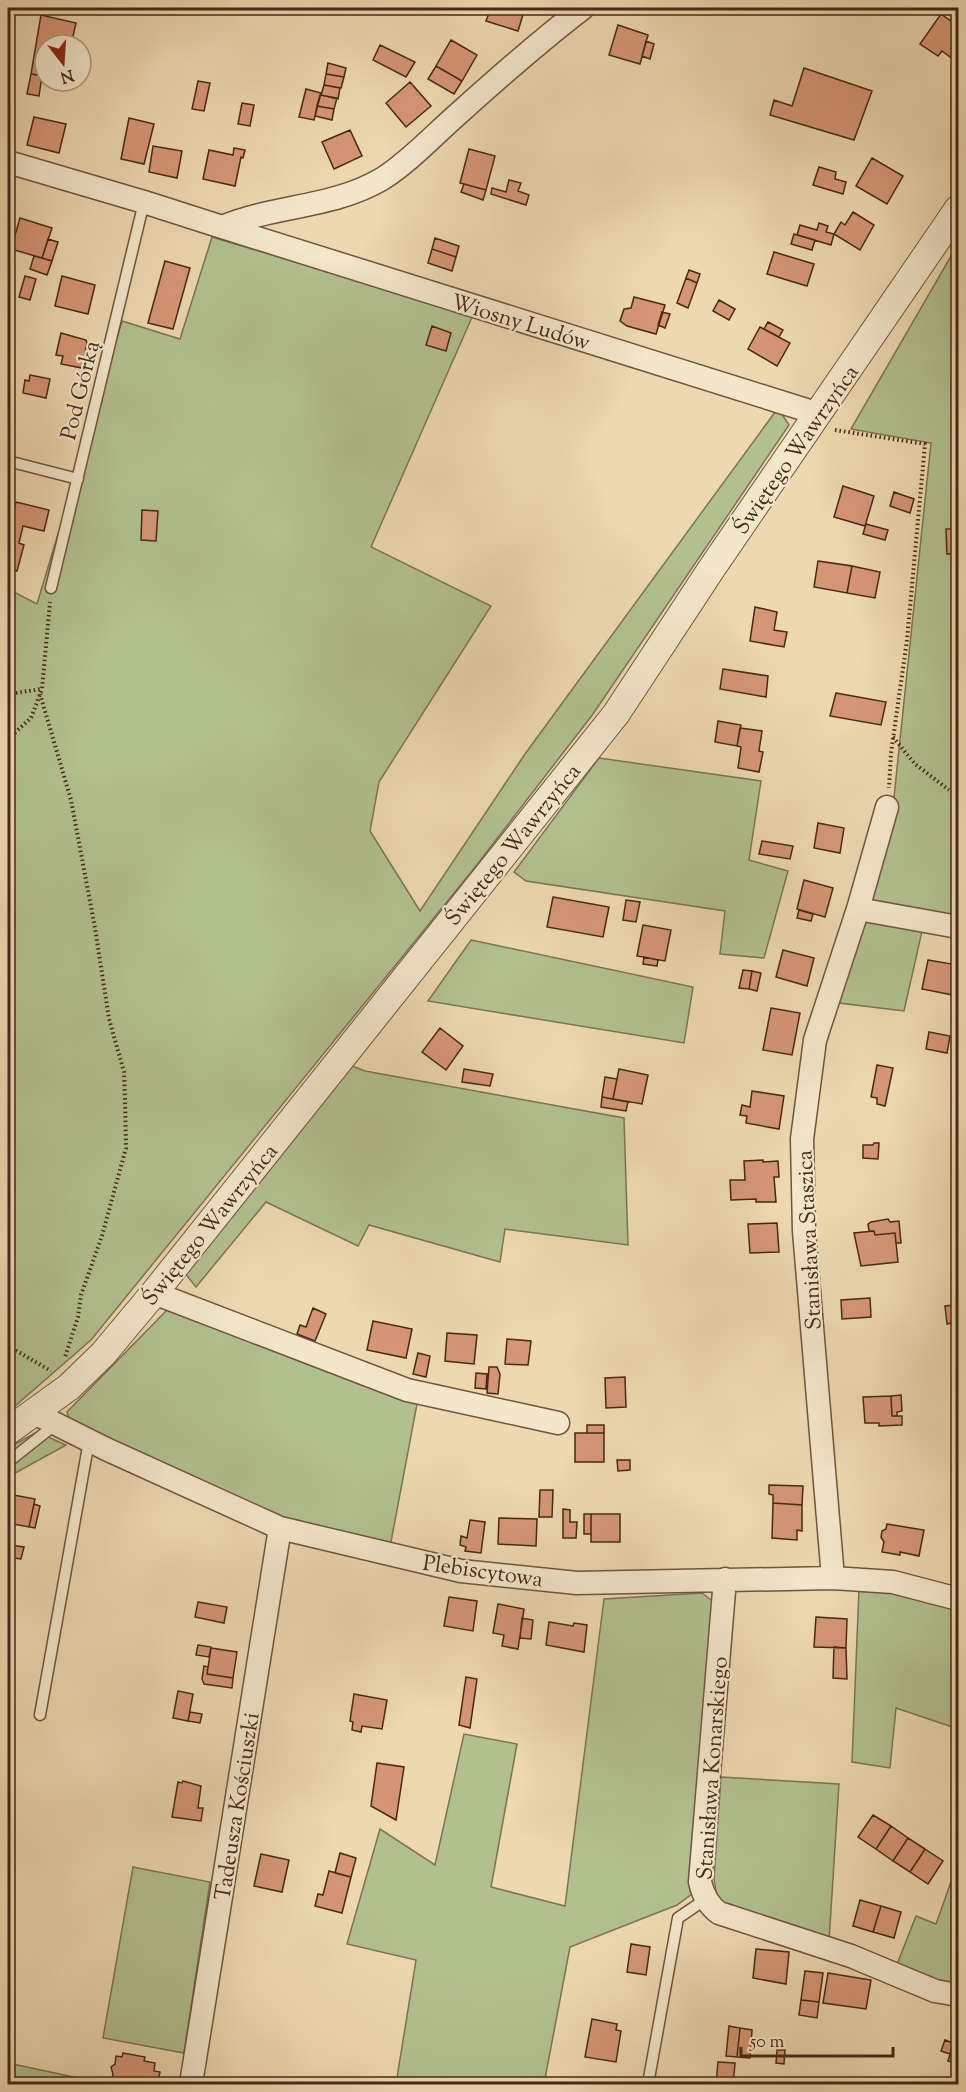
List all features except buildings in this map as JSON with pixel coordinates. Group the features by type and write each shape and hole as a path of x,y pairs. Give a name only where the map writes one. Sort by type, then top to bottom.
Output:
{"street":[{"path":"222,227 267,212 338,198 384,178 545,36 583,8"},
{"name":"Wiosny Ludów","path":"8,162 144,202 826,422"},
{"name":"Świętego Wawrzyńca","path":"8,1431 45,1418 69,1387 103,1354 616,714 712,568 826,422 958,209"},
{"name":"Stanisława Staszica","path":"833,1578 804,1231 802,1139 815,1040 858,909 887,807"},
{"path":"858,909 958,927"},
{"path":"154,1293 407,1390 558,1423"},
{"name":"Plebiscytowa","path":"45,1418 89,1441 280,1528 461,1571 577,1583 833,1578 893,1582 958,1599"},
{"name":"Tadeusza Kościuszki","path":"191,2085 280,1528"},
{"name":"Stanisława Konarskiego","path":"725,1579 700,1882 706,1899 719,1913 851,1956 935,1991 958,1995"}],"lane":[{"name":"Pod Górką","path":"51,588 144,202"},
{"path":"8,461 78,479"},
{"path":"8,1462 45,1418"},
{"path":"40,1715 89,1441"},
{"path":"648,2085 678,1918 706,1899"}],"path":[{"path":"826,422 844,430 925,444 907,640 893,737 887,807"},
{"path":"8,739 31,718 41,691 51,588"},
{"path":"8,689 15,693 41,691"},
{"path":"41,691 71,800 109,1019 124,1072 125,1098 126,1148 102,1236 81,1294 78,1317 63,1365"},
{"path":"893,737 915,764 949,790"},
{"path":"8,1346 59,1375"}],"green space":[{"path":"212,237 473,315 371,547 491,606 379,782 370,831 420,911 525,754 778,408 789,425 593,714 472,871 91,1340 8,1412 8,589 37,604 122,321 180,339"},
{"path":"958,244 958,926 858,909 893,807 931,443 851,429"},
{"path":"599,758 761,781 749,860 788,871 764,958 720,954 725,911 526,881 514,872"},
{"path":"864,919 922,931 904,1011 839,1003"},
{"path":"471,940 693,987 684,1043 428,1001"},
{"path":"352,1066 365,1071 624,1118 628,1245 505,1229 500,1262 369,1225 358,1246 266,1202 196,1287 184,1272"},
{"path":"168,1309 178,1309 417,1404 390,1547 283,1520 71,1424 67,1412"},
{"path":"37,1432 66,1445 8,1477 8,1448"},
{"path":"859,1589 903,1591 958,1605 958,1729 896,1708 890,1768 852,1762"},
{"path":"702,1593 715,1603 696,1891 677,1905 570,1947 544,2084 396,2084 416,1960 347,1944 380,1829 435,1865 464,1734 517,1744 491,1887 565,1906 604,1599"},
{"path":"721,1777 839,1784 829,1941 736,1913 717,1897 714,1879"},
{"path":"957,1865 958,1987 896,1967 916,1916 936,1924"},
{"path":"133,1867 210,1882 184,2053 103,2038"},
{"path":"8,2063 97,2082 96,2084 8,2084"}]}
